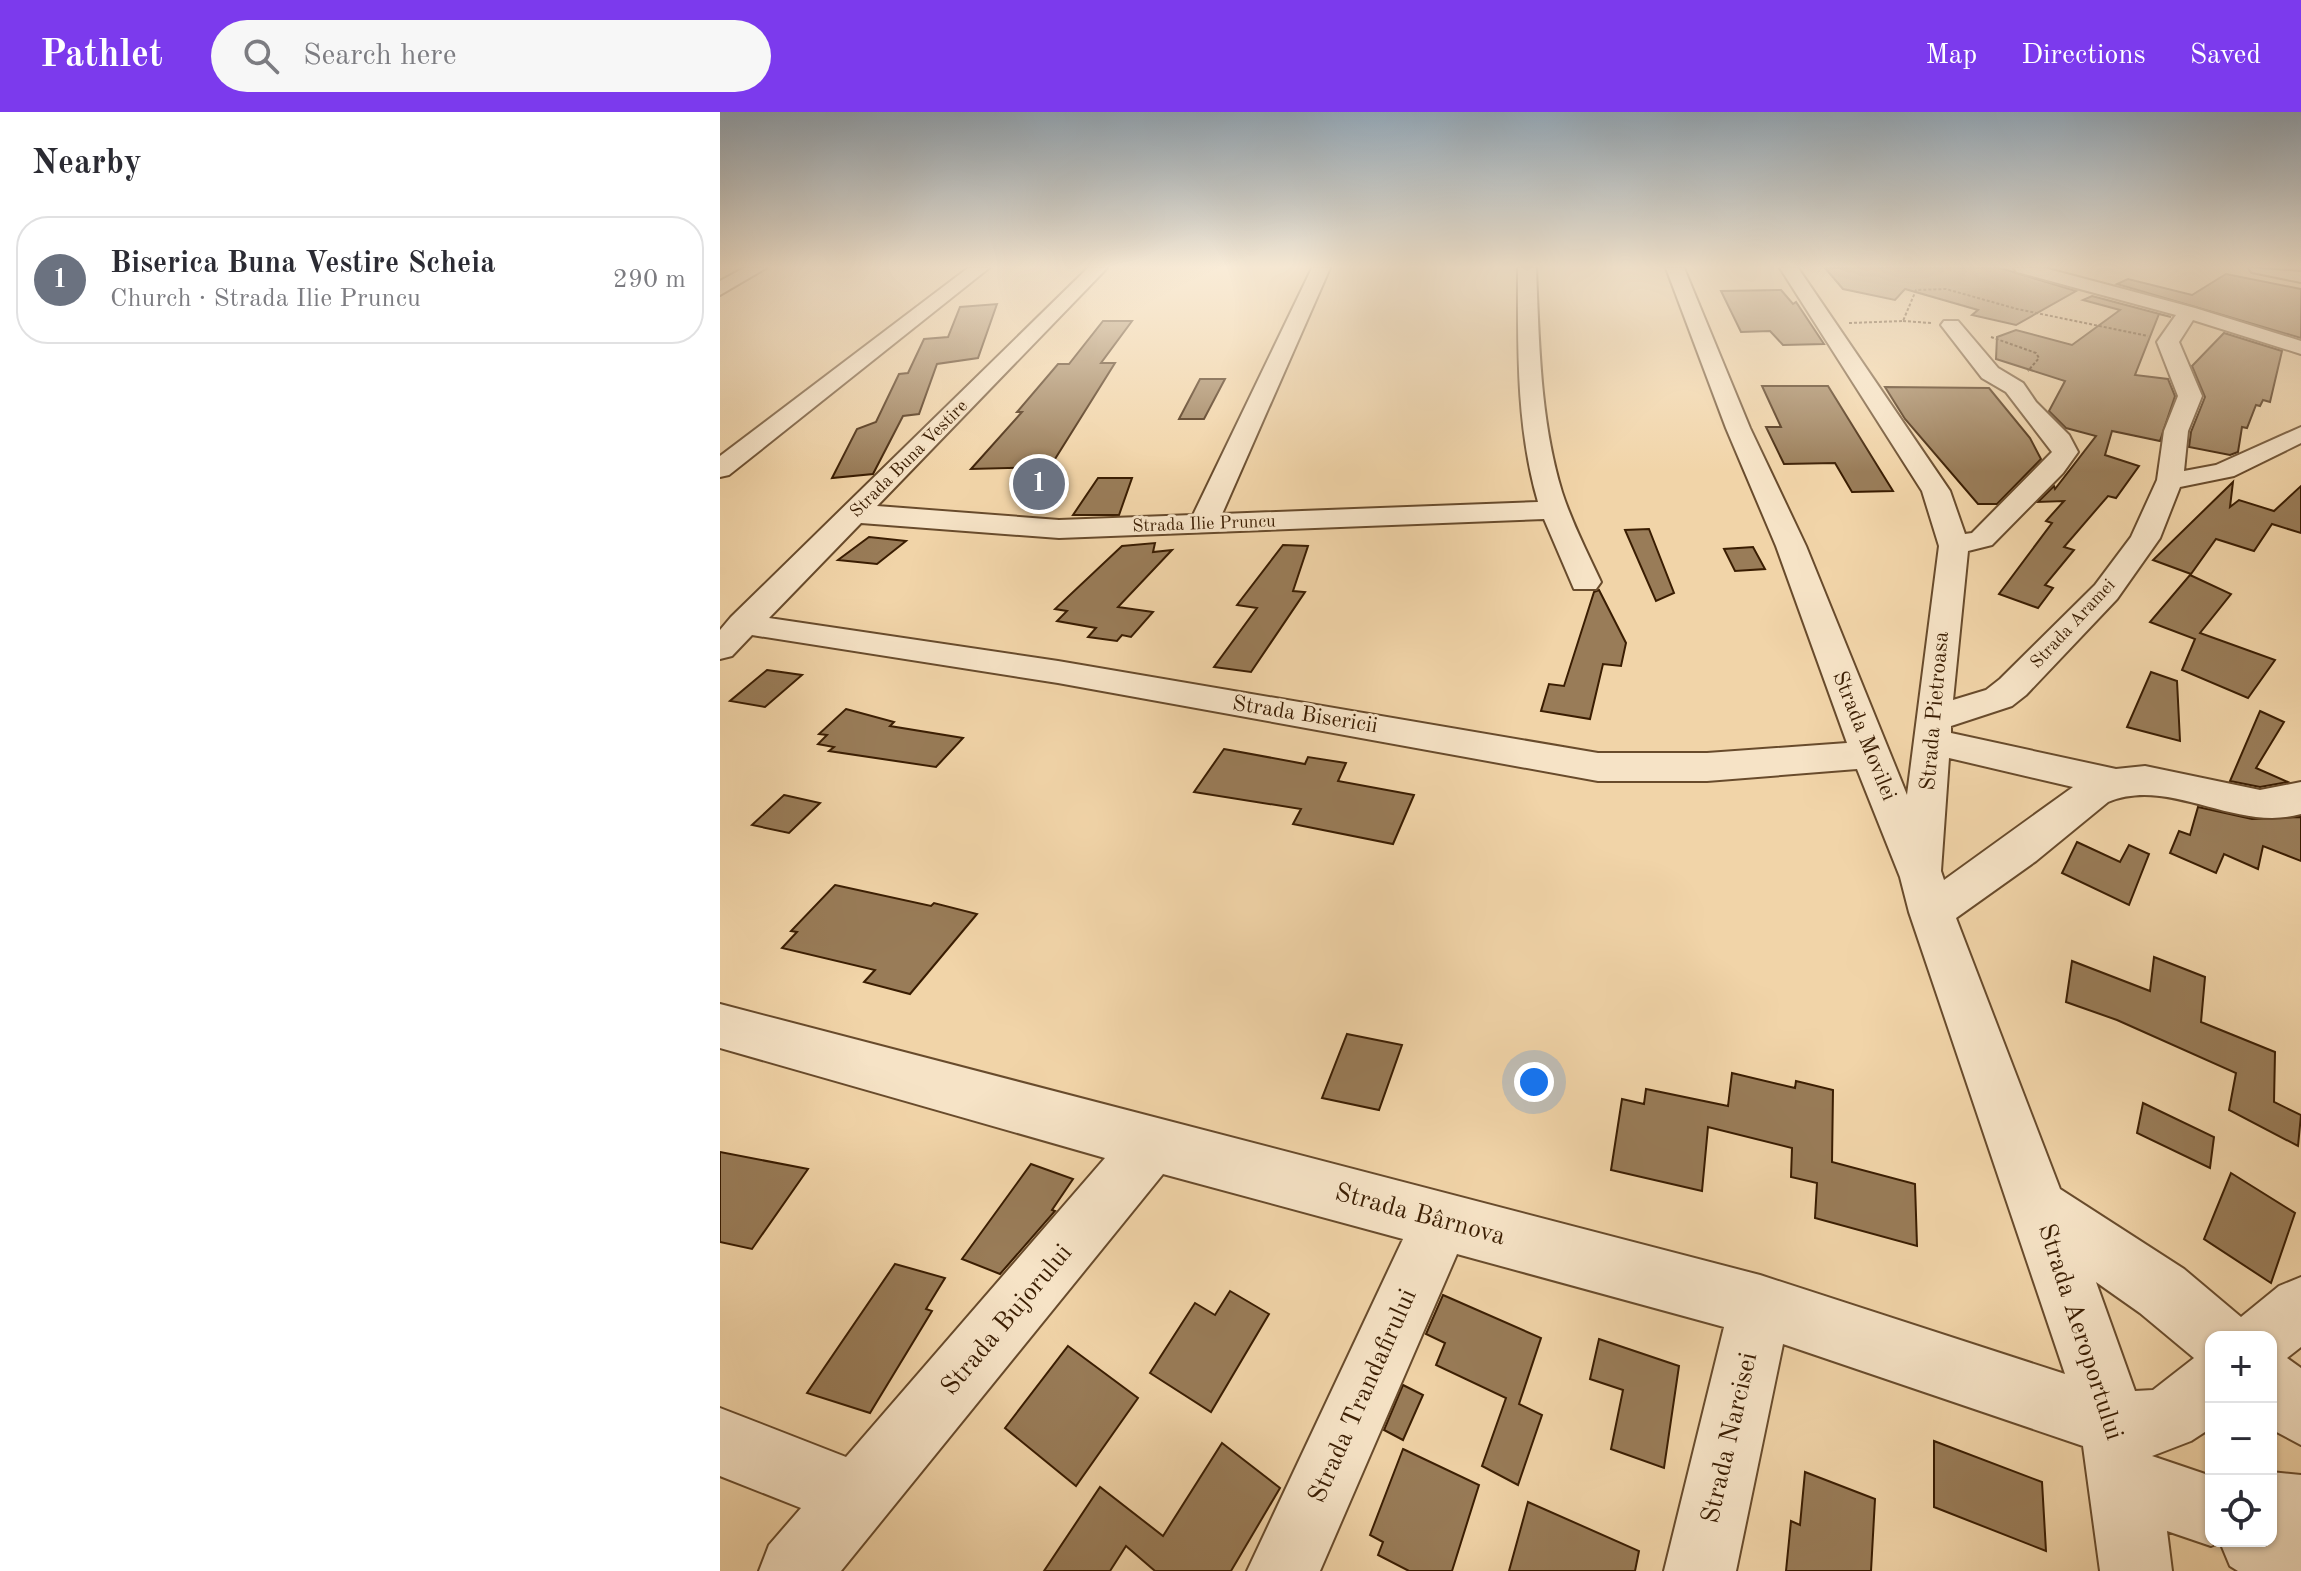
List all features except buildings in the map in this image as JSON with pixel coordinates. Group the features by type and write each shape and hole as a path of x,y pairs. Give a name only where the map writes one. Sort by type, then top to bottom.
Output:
{"street":[{"path":"720,469 892,336"},
{"name":"Strada Buna Vestire","path":"731,636 1030,336"},
{"path":"1203,524 1290,336"},
{"path":"1531,336 1534,402 1544,473 1555,510 1585,582"},
{"name":"Strada Movilei","path":"1702,336 1738,428 1791,546 1926,894 2039,1209"},
{"name":"Strada Pietroasa","path":"1833,336 1936,491 1954,546 1932,730 1926,894"},
{"path":"1954,546 1982,539 2065,452 2060,440 2027,407 2015,388 1990,373 1960,336"},
{"path":"2169,341 2172,336"},
{"path":"2264,336 2301,348"},
{"name":"Strada Aramei","path":"1932,730 1999,698 2055,647 2106,592 2145,538 2170,480 2176,431 2190,396 2169,341"},
{"path":"2170,480 2209,477 2235,469 2301,434"},
{"name":"Strada Ilie Pruncu","path":"853,514 932,517 1050,529 1555,510"},
{"name":"Strada Bisericii","path":"731,636 1058,672 1598,767 1707,767 1870,755"},
{"path":"1932,730 2116,783"},
{"path":"1926,894 2021,850 2094,792 2116,783 2145,780 2260,805 2292,802 2301,796"},
{"name":"Strada Bârnova","path":"720,1026 930,1086 1760,1306 2120,1453"},
{"name":"Strada Bujorului","path":"795,1571 1154,1143"},
{"name":"Strada Aeroportului","path":"2039,1209 2162,1291 2211,1331"},
{"name":"Strada Aeroportului","path":"2039,1209 2120,1453 2136,1571"},
{"name":"Strada Trandafirului","path":"1283,1571 1442,1221"},
{"name":"Strada Narcisei","path":"1700,1571 1760,1306"},
{"path":"2272,1331 2301,1308"},
{"path":"2205,1389 2174,1418 2144,1427 2120,1453 2205,1509"},
{"path":"2277,1390 2301,1412"},
{"path":"720,1442 860,1497"},
{"path":"2277,1508 2301,1510"},
{"path":"2266,1547 2301,1568"}],"path":[{"path":"2146,336 2169,341"}],"place":[{"name":"Biserica Buna Vestire Scheia","path":"1039,484"}]}
